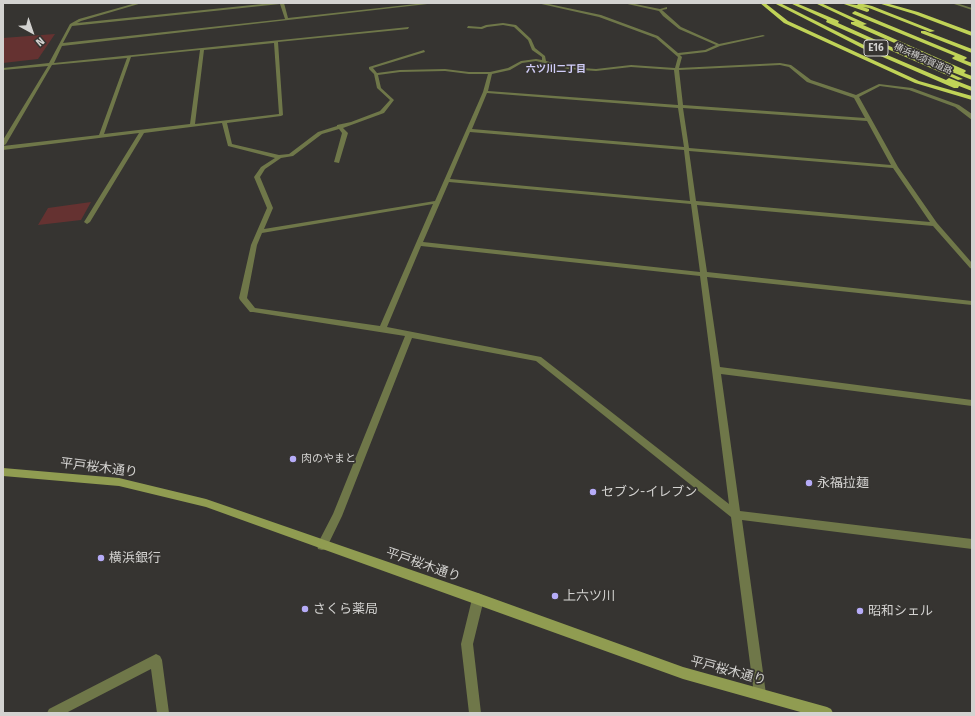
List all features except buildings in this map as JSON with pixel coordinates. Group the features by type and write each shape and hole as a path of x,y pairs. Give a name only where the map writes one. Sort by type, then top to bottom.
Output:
{"highway":[{"path":"762,3 786,22 917,82 972,97"},
{"path":"776,3 784,5 972,84"},
{"path":"792,3 972,78"},
{"path":"806,3 972,74"},
{"path":"818,3 972,65"},
{"path":"818,3 972,69"},
{"name":"横浜横須賀道路","path":"826,3 869,18 972,61"},
{"path":"834,3 904,28 972,56"},
{"path":"843,3 866,10 972,51"},
{"path":"850,3 870,7 972,46"},
{"path":"863,3 882,8 942,31"},
{"path":"880,3 972,34"},
{"path":"784,5 796,19 856,49 972,97"},
{"path":"784,5 864,47 972,94"},
{"name":"横浜横須賀道路","path":"784,5 926,71 972,89"},
{"path":"888,5 972,38"}],"main road":[{"name":"平戸桜木通り","path":"3,472 126,484 206,503 683,673 827,713"}],"street":[{"path":"3,144 51,64 71,25 80,20 140,3"},
{"path":"71,25 281,3 288,19"},
{"path":"60,45 434,3"},
{"path":"539,3 600,16 657,37 680,56 677,69 681,106 760,694"},
{"path":"624,3 660,10 666,8"},
{"path":"953,3 972,10"},
{"path":"660,10 680,28 720,45"},
{"path":"468,27 482,28 486,26 504,24 515,26 530,40 533,49 544,57 544,62"},
{"path":"3,68 129,57 408,28"},
{"path":"678,54 706,51 720,45 763,36"},
{"path":"3,148 281,115 276,42"},
{"path":"192,125 202,49"},
{"path":"424,52 370,68 376,74 379,88 392,100 382,112 320,133 291,155 279,158 263,168 257,177 270,208 254,245 243,298 253,310 382,329 538,359 736,515 972,544"},
{"path":"101,136 129,57"},
{"path":"376,74 400,71 445,70 469,73 490,73 509,69 521,62 536,60 568,68 596,70 631,66 677,69 780,64 790,66 809,81 856,97 895,167 935,224 972,267"},
{"path":"382,329 469,130 485,92 490,73"},
{"path":"856,97 879,85 910,89 957,106 971,116 972,119"},
{"path":"485,92 868,120"},
{"path":"224,121 230,145 279,158"},
{"path":"338,162 345,133 339,126"},
{"path":"469,130 895,167"},
{"path":"87,222 143,131"},
{"path":"447,180 935,224"},
{"path":"260,232 437,202"},
{"path":"418,244 972,303"},
{"path":"322,545 336,516 410,334"},
{"path":"717,370 972,404"},
{"path":"475,713 467,644 478,599"},
{"path":"53,713 156,660 163,713"}],"shaded area":[{"path":"55,34 38,59 3,63 3,38"},
{"path":"91,202 81,220 38,225 48,208"}],"place":[{"name":"肉のやまと","path":"293,459"},
{"name":"永福拉麺","path":"809,483"},
{"name":"セブン-イレブン","path":"593,492"},
{"name":"横浜銀行","path":"101,558"},
{"name":"上六ツ川","path":"555,596"},
{"name":"さくら薬局","path":"305,609"},
{"name":"昭和シェル","path":"860,611"}],"district":[{"name":"六ツ川二丁目","path":"556,69"}]}
